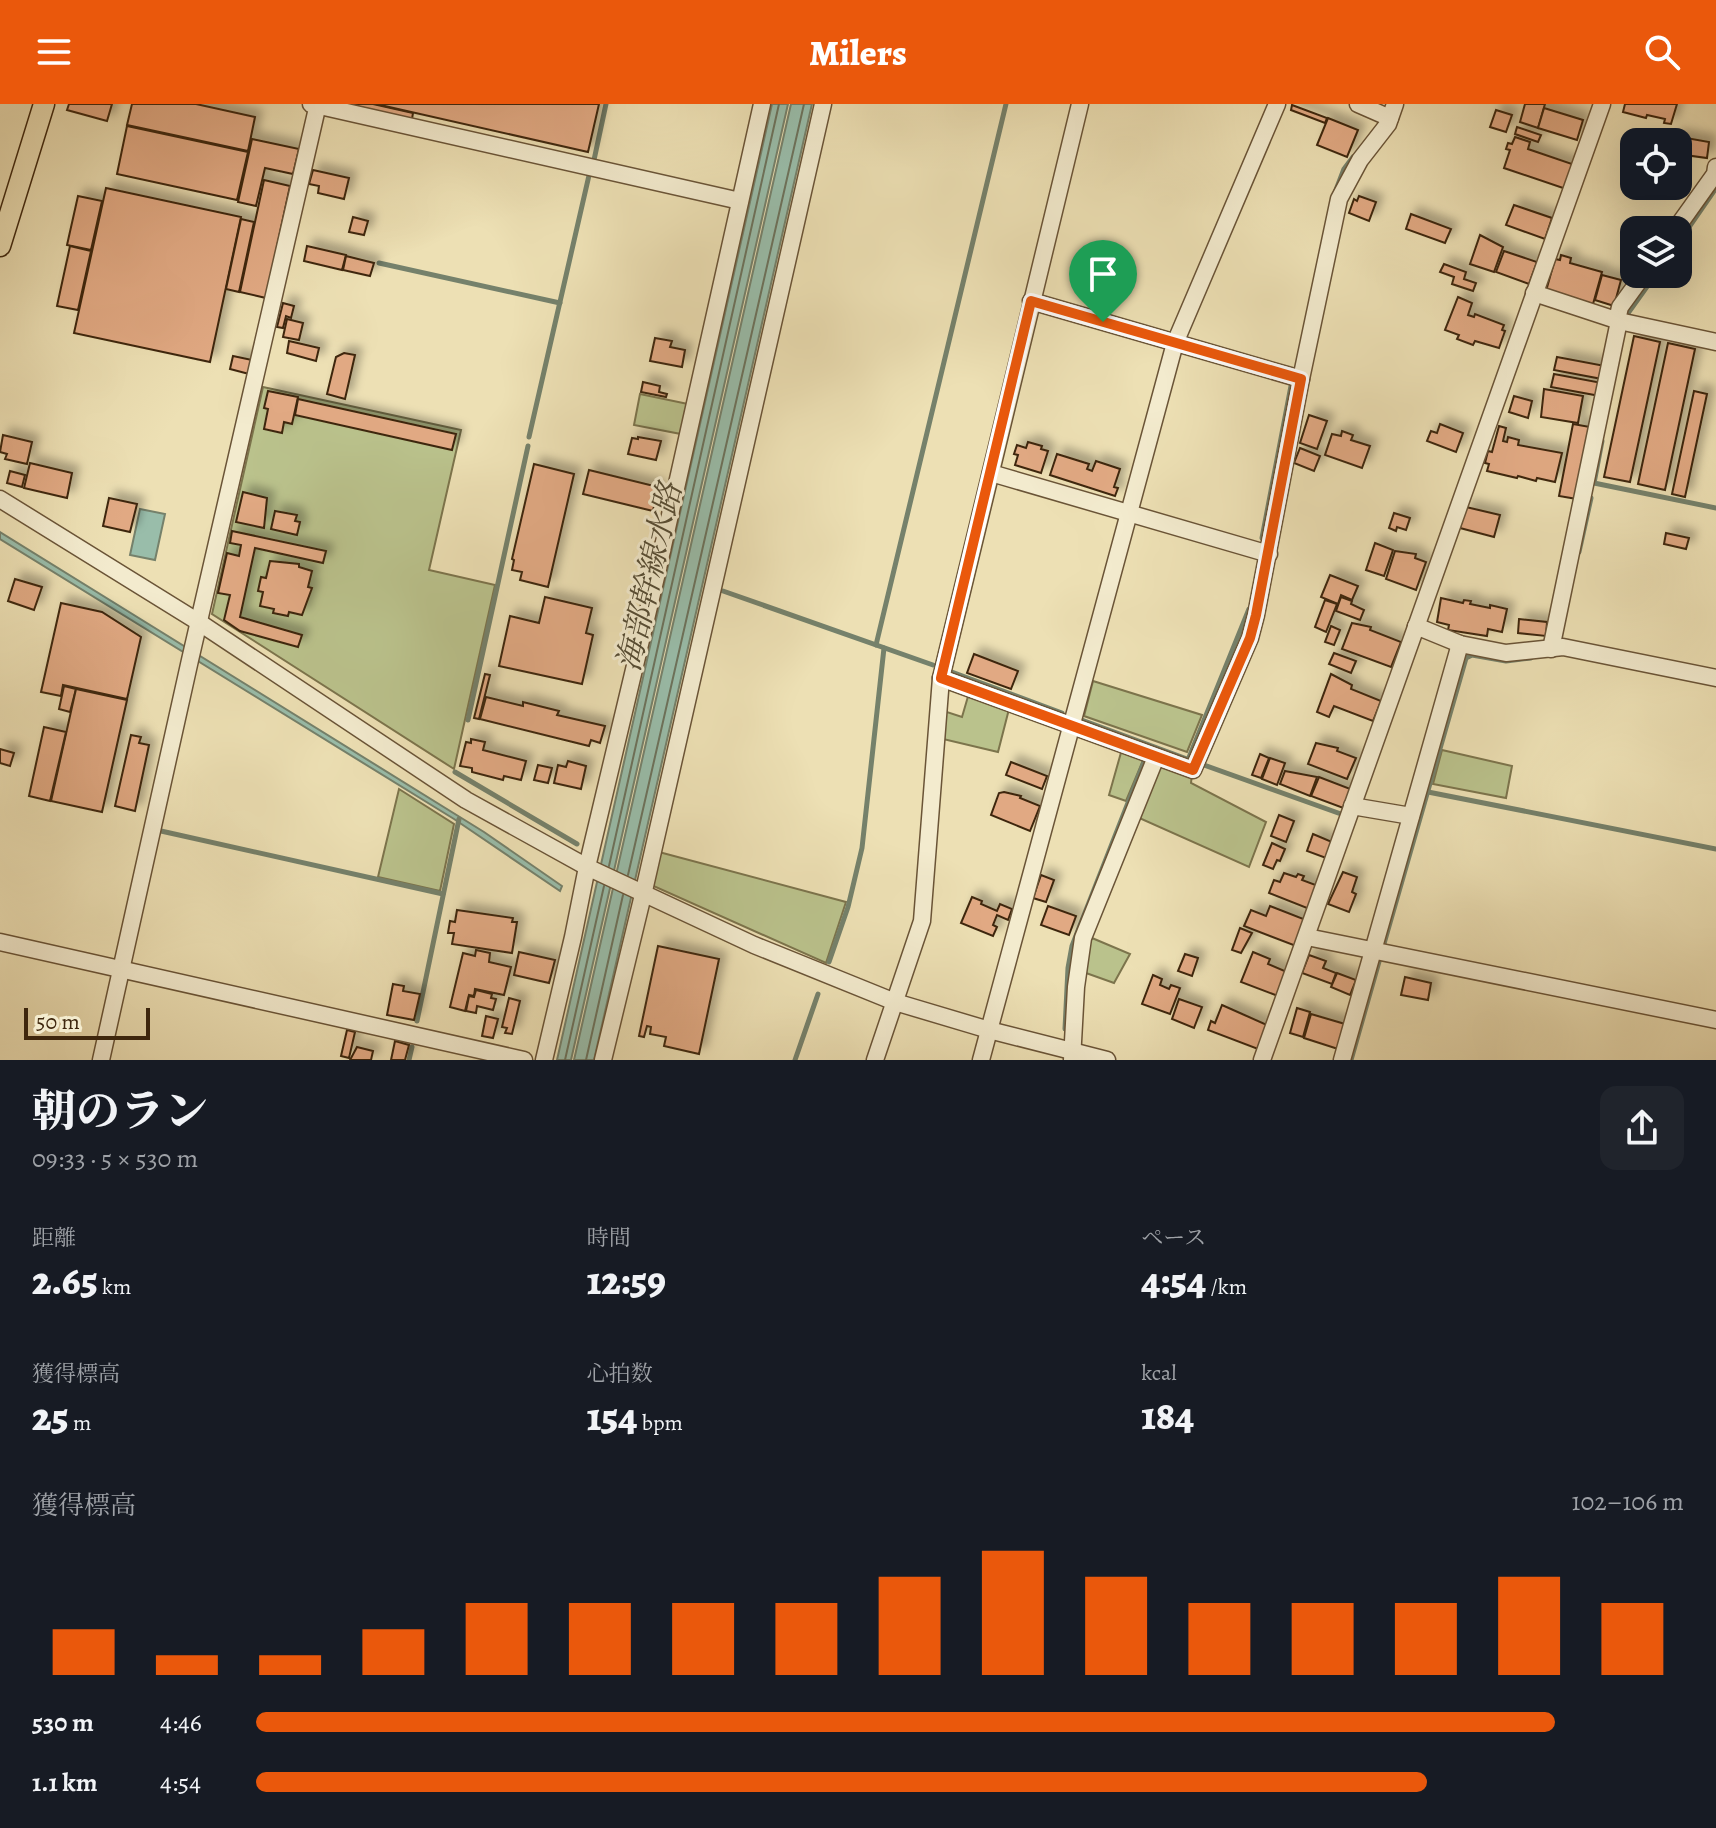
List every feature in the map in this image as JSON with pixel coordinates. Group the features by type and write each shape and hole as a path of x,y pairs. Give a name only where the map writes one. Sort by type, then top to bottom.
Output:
{"main road":[{"path":"0,246 44,104"}],"street":[{"path":"101,1060 315,104 740,201"},
{"path":"544,1060 762,104"},
{"path":"603,1060 823,104"},
{"path":"875,1060 922,921 941,678 1080,104"},
{"path":"981,1060 1175,343 1277,104"},
{"path":"941,678 1193,770 1250,638 1339,199 1360,160 1393,111 1358,104"},
{"path":"1262,1060 1602,104"},
{"path":"1685,216 1715,174 1716,167"},
{"path":"1551,649 1620,307 1634,288"},
{"path":"1534,293 1618,320 1716,342"},
{"path":"1031,301 1301,379"},
{"path":"991,473 1269,554"},
{"path":"0,499 200,623 466,800 643,895 754,945 895,1002 1072,1056 1107,1060"},
{"path":"1416,626 1460,644 1506,653 1563,647 1716,678"},
{"path":"1342,1060 1460,644"},
{"path":"1072,1056 1076,987 1083,938 1156,757"},
{"path":"1352,806 1411,816"},
{"path":"1307,937 1716,1020"},
{"path":"0,942 524,1060"}],"green space":[{"path":"263,387 461,430 429,570 495,585 454,769 212,614"},
{"path":"640,394 688,404 681,434 634,425"},
{"path":"1093,681 1202,715 1187,752 1084,716"},
{"path":"969,693 1009,709 998,752 943,739 944,711 962,717"},
{"path":"1122,749 1144,758 1126,801 1109,795"},
{"path":"1442,750 1512,766 1506,798 1433,784"},
{"path":"1158,765 1192,774 1191,783 1266,822 1249,867 1137,817"},
{"path":"399,789 454,824 440,891 378,877"},
{"path":"659,852 846,902 826,963 649,884"},
{"path":"1092,938 1130,954 1114,983 1086,973 1087,950"}],"water":[{"path":"772,104 788,104 571,1060 557,1060"},
{"path":"791,104 812,104 594,1060 574,1060"},
{"path":"140,509 165,514 155,560 130,555"},
{"path":"0,532 484,832 562,886 560,891 454,819 0,539"}],"building":[{"path":"69,104 112,104 107,121 67,110"},
{"path":"132,104 196,104 255,117 248,151 127,125"},
{"path":"347,104 373,104 413,113 412,119"},
{"path":"376,104 599,104 588,152"},
{"path":"1525,104 1545,104 1538,128 1520,122"},
{"path":"1625,104 1677,104 1671,124 1664,123 1665,119 1623,112"},
{"path":"1292,105 1327,118 1325,123 1291,110"},
{"path":"1544,108 1583,120 1577,140 1538,128"},
{"path":"1496,110 1512,115 1506,132 1490,127"},
{"path":"1328,118 1358,130 1347,157 1317,145"},
{"path":"127,126 248,152 237,200 117,174"},
{"path":"1517,127 1541,135 1538,142 1515,134"},
{"path":"1515,137 1530,142 1528,149 1575,165 1566,189 1504,168 1510,150 1506,149 1508,143 1512,144"},
{"path":"252,139 299,149 293,174 265,168 256,206 238,202"},
{"path":"1692,139 1709,142 1707,158 1692,156"},
{"path":"313,170 349,178 344,199 318,193 319,186 309,184"},
{"path":"264,180 290,186 266,298 240,292"},
{"path":"106,188 241,217 210,362 74,333"},
{"path":"78,196 102,201 91,250 67,245"},
{"path":"1359,196 1376,202 1369,221 1349,213 1354,199 1357,201"},
{"path":"1514,205 1552,218 1545,239 1506,225"},
{"path":"1411,214 1451,229 1445,243 1406,229"},
{"path":"353,217 368,221 364,235 349,232"},
{"path":"241,219 254,222 239,292 226,289"},
{"path":"1480,235 1503,247 1494,272 1470,264"},
{"path":"70,246 91,251 78,310 57,306"},
{"path":"307,246 346,255 342,270 304,261"},
{"path":"1504,251 1537,262 1529,284 1496,272"},
{"path":"1561,255 1571,258 1570,263 1602,272 1593,304 1546,291 1555,259 1560,260"},
{"path":"346,256 374,263 370,276 343,270"},
{"path":"1444,264 1466,272 1464,279 1476,283 1473,291 1452,284 1454,277 1440,272"},
{"path":"1602,275 1620,280 1614,306 1595,300"},
{"path":"1458,297 1472,303 1468,315 1474,317 1475,314 1504,325 1499,348 1475,341 1473,345 1445,330"},
{"path":"283,303 294,306 291,318 286,316 283,328 277,327"},
{"path":"287,319 303,323 299,340 283,337"},
{"path":"1634,336 1660,342 1630,482 1604,477"},
{"path":"655,338 672,341 670,347 685,350 682,367 650,361"},
{"path":"289,341 319,348 316,361 287,353"},
{"path":"1668,343 1695,349 1665,490 1638,484"},
{"path":"344,353 355,355 345,399 327,394 336,357"},
{"path":"233,356 252,360 249,374 230,369"},
{"path":"1557,357 1605,366 1602,379 1554,370"},
{"path":"1554,374 1602,383 1600,396 1551,387"},
{"path":"643,382 660,386 659,392 667,394 666,397 641,392"},
{"path":"1544,389 1583,396 1578,423 1541,417"},
{"path":"268,391 298,397 292,424 284,422 282,433 264,429"},
{"path":"1694,391 1707,394 1685,497 1672,494"},
{"path":"1514,396 1532,401 1528,418 1509,412"},
{"path":"298,399 456,434 452,450 295,415"},
{"path":"1309,415 1327,421 1317,449 1300,443"},
{"path":"1440,424 1463,433 1456,452 1427,441 1431,431 1437,433"},
{"path":"1573,424 1590,427 1577,499 1559,496"},
{"path":"1499,426 1506,428 1503,441 1507,442 1508,437 1519,440 1518,445 1562,453 1555,482 1487,471 1488,451 1492,452"},
{"path":"1342,431 1353,435 1351,440 1370,446 1362,468 1325,455 1332,434 1341,436"},
{"path":"3,435 32,442 27,464 5,459 7,454 0,452"},
{"path":"632,438 661,441 656,460 628,454"},
{"path":"1028,442 1048,451 1041,473 1015,465 1017,445 1026,448"},
{"path":"1300,448 1320,456 1314,471 1294,463"},
{"path":"1057,454 1089,464 1087,469 1092,471 1096,461 1120,469 1114,487 1118,488 1115,496 1050,475"},
{"path":"30,463 72,473 67,498 24,488"},
{"path":"534,464 574,474 548,587 520,580 522,572 512,570"},
{"path":"589,470 658,487 653,511 583,494"},
{"path":"10,471 25,475 22,487 7,483"},
{"path":"243,492 267,498 264,528 236,522"},
{"path":"109,498 137,504 130,532 103,526"},
{"path":"1466,507 1500,515 1494,537 1460,528"},
{"path":"275,511 297,515 295,521 300,522 297,535 271,529"},
{"path":"1394,513 1410,518 1406,530 1389,528"},
{"path":"232,531 326,551 323,563 255,548 240,617 302,635 298,647 240,631 224,620 230,595 218,593 227,553 239,556 241,545 230,543"},
{"path":"1666,533 1689,538 1686,549 1664,544"},
{"path":"1375,543 1393,550 1384,576 1366,570"},
{"path":"1395,551 1416,554 1415,558 1426,562 1416,590 1386,579"},
{"path":"270,561 299,564 299,567 312,571 308,587 312,588 302,615 273,613 274,609 260,606 263,592 258,591 261,577 266,578"},
{"path":"1330,575 1358,586 1352,600 1341,595 1338,604 1321,597"},
{"path":"15,579 42,587 34,610 8,601"},
{"path":"545,597 592,608 586,633 593,635 582,684 499,666 510,616 539,623"},
{"path":"1341,597 1364,610 1360,620 1336,611"},
{"path":"1441,598 1507,609 1502,632 1488,629 1487,636 1448,630 1449,625 1437,622"},
{"path":"1325,600 1337,604 1326,632 1315,627"},
{"path":"61,603 102,612 141,637 127,699 63,685 61,696 41,692"},
{"path":"1519,619 1547,622 1546,636 1518,633"},
{"path":"1352,623 1371,627 1370,630 1401,642 1391,667 1342,649"},
{"path":"1331,626 1340,630 1334,645 1325,642"},
{"path":"1334,653 1356,661 1351,673 1329,664"},
{"path":"974,654 1018,671 1011,689 967,673"},
{"path":"485,674 490,675 479,719 474,718"},
{"path":"1331,674 1352,685 1351,689 1381,701 1373,721 1334,706 1329,717 1317,712"},
{"path":"64,686 76,689 70,712 59,709"},
{"path":"76,689 127,700 102,812 51,801"},
{"path":"486,697 523,706 523,702 559,711 557,715 605,726 600,743 591,740 589,746 480,719"},
{"path":"44,727 66,732 50,801 29,796"},
{"path":"131,735 141,737 139,743 149,745 135,811 115,806"},
{"path":"471,739 485,742 483,750 526,761 521,780 504,776 503,780 460,766 466,742 471,743"},
{"path":"1316,743 1338,748 1337,751 1356,758 1347,779 1308,764"},
{"path":"0,749 14,753 10,766 0,763"},
{"path":"1260,754 1269,758 1261,778 1252,775"},
{"path":"1270,758 1285,763 1277,785 1262,779"},
{"path":"568,761 586,766 581,789 554,783 558,765 566,767"},
{"path":"1011,762 1047,776 1042,789 1006,775"},
{"path":"538,765 552,768 548,783 534,780"},
{"path":"1285,771 1317,777 1310,796 1280,784"},
{"path":"1319,777 1353,790 1346,809 1311,796"},
{"path":"999,793 1021,796 1040,806 1030,831 991,815"},
{"path":"1279,815 1294,821 1286,842 1271,836"},
{"path":"1313,834 1332,842 1326,858 1307,851"},
{"path":"1272,843 1285,849 1273,869 1263,865"},
{"path":"1343,872 1357,877 1352,892 1356,894 1349,912 1328,904"},
{"path":"1284,873 1304,876 1302,880 1321,887 1312,910 1269,893 1274,880 1280,882"},
{"path":"1041,875 1054,880 1046,902 1033,898"},
{"path":"972,897 997,911 1000,904 1012,909 1008,920 997,915 993,936 961,923"},
{"path":"1048,906 1076,916 1069,935 1041,925"},
{"path":"1270,906 1306,920 1296,946 1244,926 1251,910 1266,916"},
{"path":"457,910 513,918 512,922 517,922 512,953 452,944 454,933 448,933 450,921 455,922"},
{"path":"1240,928 1252,933 1241,953 1232,950"},
{"path":"658,946 719,959 699,1054 664,1046 666,1037 650,1034 651,1027 647,1026 644,1037 639,1036"},
{"path":"476,950 490,953 489,962 511,967 504,995 475,989 474,996 469,995 465,1011 450,1007 463,953 475,956"},
{"path":"519,952 555,960 549,983 514,975"},
{"path":"1253,952 1270,959 1268,964 1287,972 1278,996 1241,982"},
{"path":"1185,954 1198,958 1192,976 1178,971"},
{"path":"1309,955 1326,961 1323,968 1336,973 1332,984 1302,973"},
{"path":"1337,973 1356,980 1350,995 1331,987"},
{"path":"1153,975 1162,979 1160,985 1169,989 1171,985 1180,988 1170,1014 1142,1004"},
{"path":"1405,977 1431,983 1428,1000 1401,995"},
{"path":"393,984 404,986 403,991 420,994 414,1020 387,1015"},
{"path":"476,990 492,994 491,998 496,999 493,1010 477,1006 476,1013 466,1011 469,996 474,997"},
{"path":"509,998 520,1001 512,1034 505,1033 507,1028 502,1027"},
{"path":"1179,999 1202,1007 1194,1028 1172,1019"},
{"path":"1222,1005 1267,1025 1258,1049 1208,1030 1211,1021 1215,1023"},
{"path":"1297,1008 1310,1012 1303,1037 1290,1033"},
{"path":"1311,1014 1345,1024 1338,1049 1304,1038"},
{"path":"486,1016 498,1019 493,1038 482,1036"},
{"path":"347,1030 355,1032 349,1058 341,1056"},
{"path":"395,1041 409,1045 405,1060 391,1060"},
{"path":"357,1047 373,1051 371,1060 350,1060"}],"waterway":[{"path":"594,160 606,104"},
{"path":"876,645 1006,104"},
{"path":"1336,190 1344,169 1353,157"},
{"path":"529,437 590,171"},
{"path":"1692,223 1716,188"},
{"path":"379,263 560,303"},
{"path":"1626,316 1646,288"},
{"path":"1262,538 1291,386"},
{"path":"1602,441 1594,483 1716,508"},
{"path":"468,720 528,446"},
{"path":"1579,552 1591,498"},
{"path":"723,591 933,665"},
{"path":"1188,760 1249,609"},
{"path":"829,962 848,907 862,848 884,648"},
{"path":"1383,947 1466,658 1472,655 1506,661 1531,658"},
{"path":"949,671 1062,713"},
{"path":"1079,719 1187,759"},
{"path":"1065,1029 1072,946 1144,762"},
{"path":"1201,764 1341,814"},
{"path":"455,772 577,844"},
{"path":"1428,792 1716,849"},
{"path":"417,1021 459,819"},
{"path":"161,831 443,894"},
{"path":"1351,1060 1380,958"},
{"path":"795,1060 818,994"},
{"path":"409,1060 412,1047"}],"route":[{"path":"1031,301 1103,322 1301,379 1269,554 1250,638 1193,770 941,678 1031,301"}],"water label":[{"name":"海部幹線水路","path":"649,577"}]}
